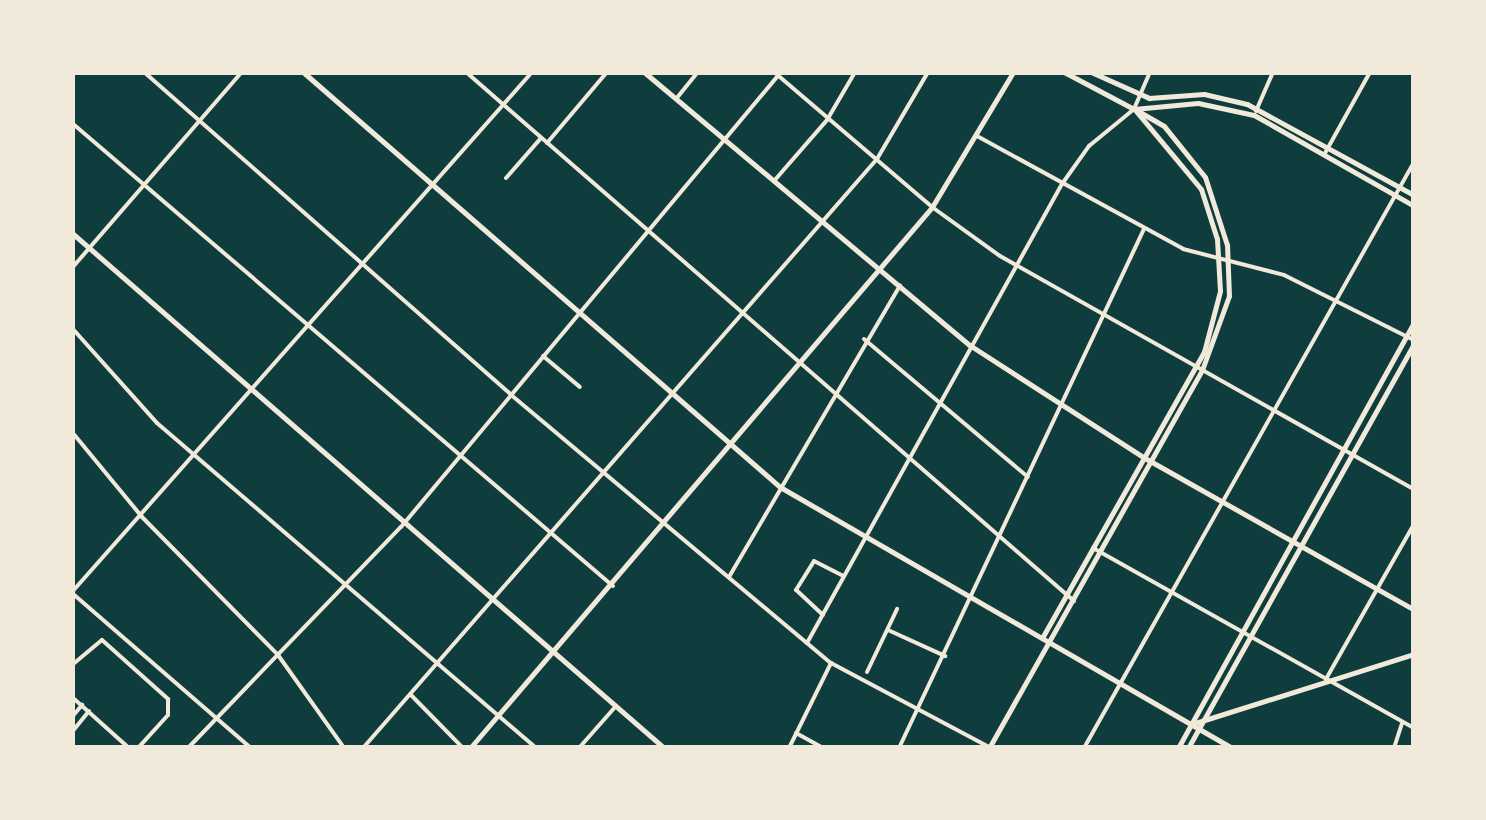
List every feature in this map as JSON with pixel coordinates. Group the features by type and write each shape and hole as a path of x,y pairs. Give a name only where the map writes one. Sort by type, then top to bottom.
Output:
{"street":[{"path":"144,72 510,394 831,663 990,747 1150,462 1225,312 1230,264 1201,170 1164,126 1064,72"},
{"path":"72,268 242,72"},
{"path":"304,72 780,487 1232,748"},
{"path":"252,748 72,592 532,72"},
{"path":"547,143 607,72"},
{"path":"644,72 972,346 1143,458 1414,610"},
{"path":"676,99 698,72"},
{"path":"774,182 827,120 855,72"},
{"path":"363,748 877,159 928,72"},
{"path":"470,748 802,366 932,208 1013,72"},
{"path":"1091,72 1138,96 1217,96 1328,146 1414,195"},
{"path":"807,643 1062,184 1089,146 1134,109 1150,72"},
{"path":"1256,112 1273,72"},
{"path":"1324,155 1370,72"},
{"path":"468,73 1074,601"},
{"path":"188,748 404,522 726,141 778,74 932,208 1016,266 1414,489"},
{"path":"1134,109 1198,103 1256,112 1414,206"},
{"path":"1043,650 1042,639 1066,594 1199,368 1213,322 1220,263 1198,184 1134,109"},
{"path":"72,123 613,586"},
{"path":"976,136 1144,229 1220,263 1284,276 1411,340"},
{"path":"506,178 541,138"},
{"path":"1084,748 1414,162"},
{"path":"898,748 972,601 1144,229"},
{"path":"72,233 664,748"},
{"path":"728,577 833,392 900,286"},
{"path":"1188,748 1352,456 1411,340 1414,324"},
{"path":"72,328 196,456 536,748"},
{"path":"864,340 1028,477"},
{"path":"1178,748 1411,340"},
{"path":"543,356 580,387"},
{"path":"72,432 142,517 278,655 344,748"},
{"path":"1328,681 1414,524"},
{"path":"1093,548 1414,728"},
{"path":"823,615 796,594 811,562 844,576"},
{"path":"867,672 898,609"},
{"path":"888,630 944,656"},
{"path":"72,665 102,640 168,699 168,716 138,748"},
{"path":"1190,724 1414,654"},
{"path":"789,748 831,663"},
{"path":"411,695 463,748"},
{"path":"72,697 129,748"},
{"path":"72,717 82,706"},
{"path":"579,748 616,706"},
{"path":"72,732 89,711"},
{"path":"1394,748 1402,722"},
{"path":"796,733 823,748"}]}
